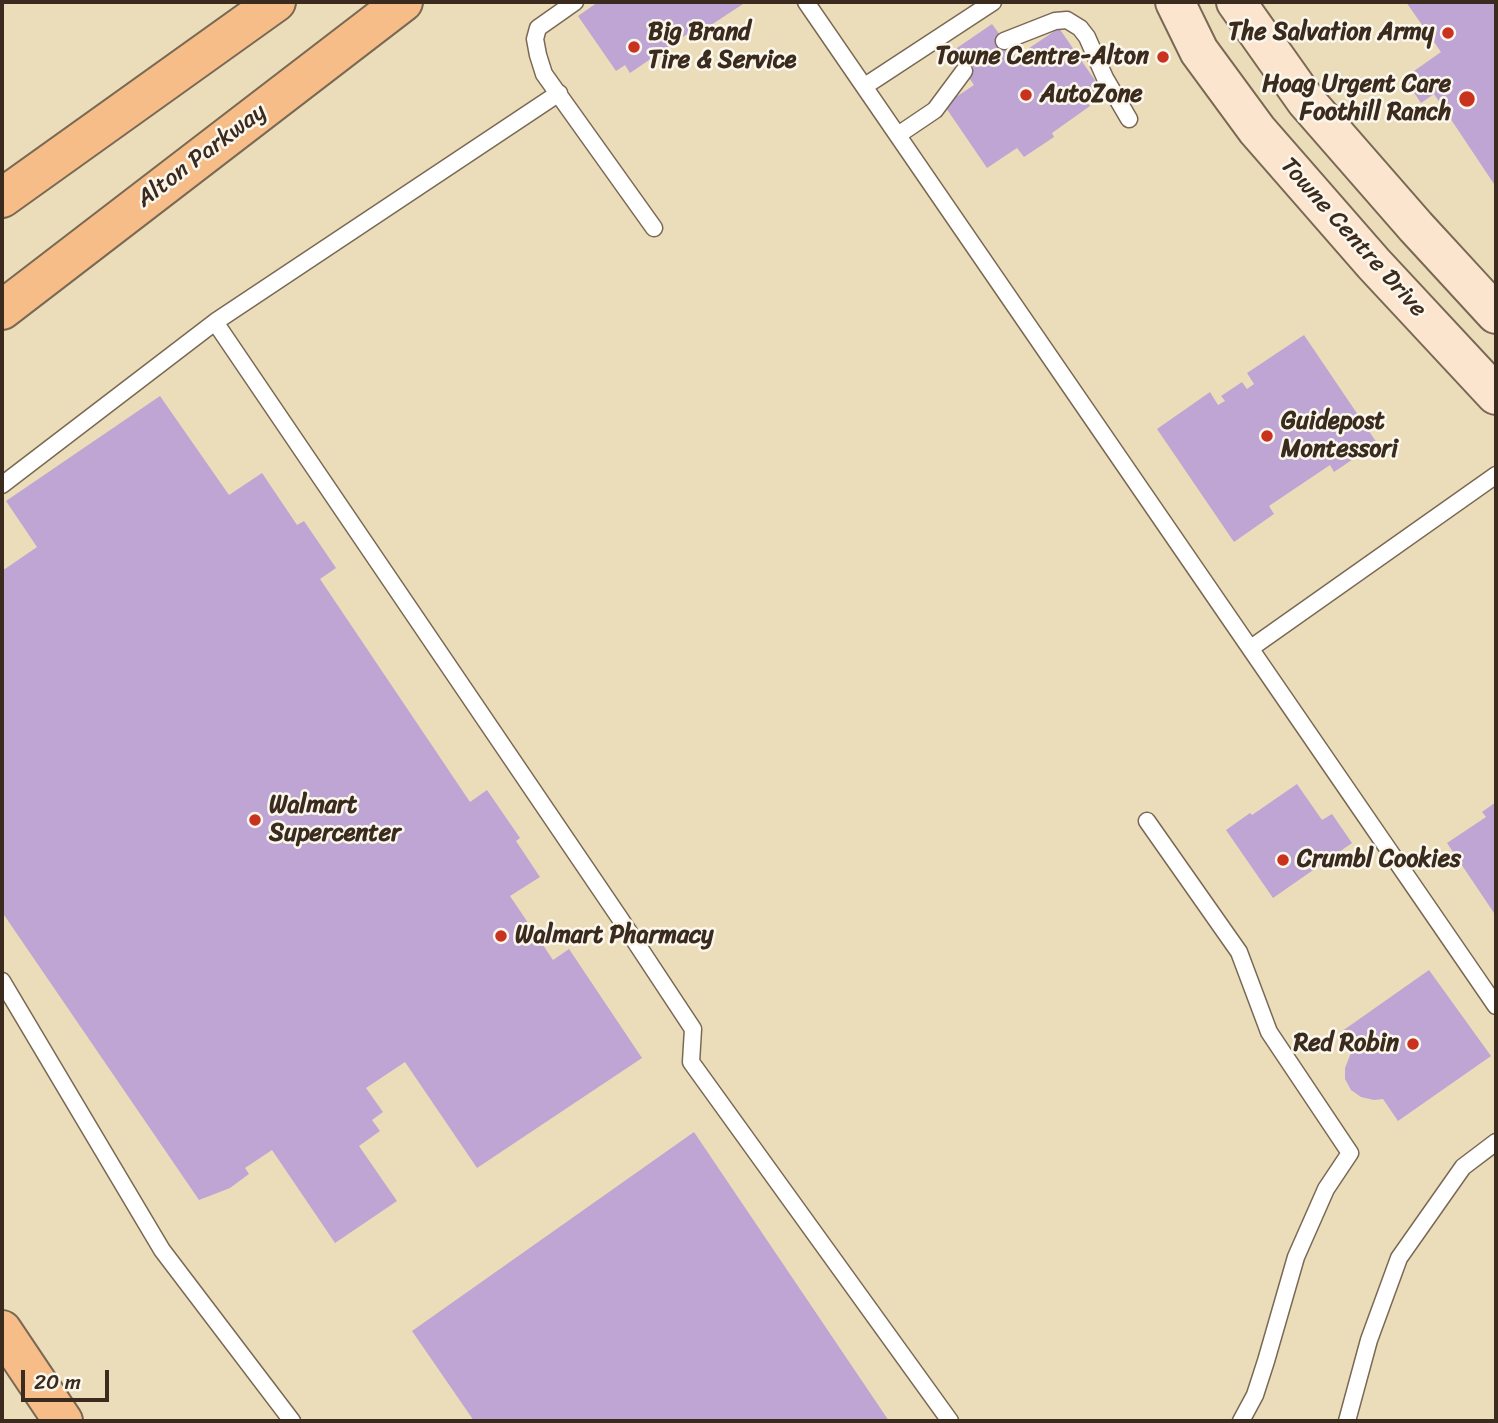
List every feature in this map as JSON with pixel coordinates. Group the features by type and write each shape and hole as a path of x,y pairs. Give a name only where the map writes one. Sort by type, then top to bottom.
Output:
{"main road":[{"path":"2,198 276,2"},
{"name":"Alton Parkway","path":"2,310 403,2"},
{"name":"Towne Centre Drive","path":"1175,2 1199,51 1257,130 1374,264 1496,395"},
{"path":"1236,2 1306,102 1496,314"},
{"path":"2,1329 63,1421"}],"lane":[{"path":"575,2 538,28 537,55 544,74 654,228"},
{"path":"806,2 1496,1006"},
{"path":"865,86 990,3"},
{"path":"1004,41 1055,21 1067,20 1080,28 1129,119"},
{"path":"898,135 935,110 964,71"},
{"path":"2,485 215,322 559,93"},
{"path":"215,322 693,1029 691,1062 950,1421"},
{"path":"1251,648 1496,475"},
{"path":"1147,821 1239,952 1269,1032 1350,1153 1326,1189 1296,1257 1255,1395 1241,1421"},
{"path":"2,981 162,1250 292,1421"},
{"path":"1347,1421 1369,1340 1399,1258 1463,1167 1496,1142"}],"building":[{"name":"Big Brand Tire & Service","path":"598,2 746,2 705,29 702,24 630,73 625,65 616,71 578,16"},
{"name":"Hoag Urgent Care Foothill Ranch","path":"1406,2 1496,2 1496,187 1434,94 1421,103 1404,78 1441,52"},
{"name":"AutoZone","path":"992,24 1016,57 1059,28 1101,89 1085,100 1090,106 1052,133 1054,137 1024,157 1017,148 987,168 944,105 974,85 951,52"},
{"name":"Guidepost Montessori","path":"1304,335 1377,443 1334,472 1330,465 1269,506 1274,514 1234,542 1157,429 1210,392 1218,405 1225,401 1221,396 1242,382 1247,389 1254,384 1247,373"},
{"name":"Walmart Supercenter","path":"160,396 229,495 262,473 297,525 304,521 336,568 320,579 470,802 487,790 520,838 516,841 540,877 510,896 553,960 569,949 642,1058 477,1168 405,1062 366,1088 383,1112 372,1120 380,1131 359,1146 397,1201 335,1243 272,1150 245,1168 249,1174 230,1188 199,1200 2,912 2,571 37,547 6,501"},
{"path":"1297,784 1322,820 1332,814 1352,843 1273,898 1226,830"},
{"path":"1496,802 1496,916 1447,843 1486,817 1482,812"},
{"name":"Red Robin","path":"1429,970 1491,1056 1398,1121 1383,1099 1361,1097 1351,1090 1345,1079 1345,1068 1351,1053 1338,1034"},
{"path":"694,1132 889,1421 474,1421 412,1331"}],"place":[{"name":"The Salvation Army","path":"1448,33"},
{"name":"Big Brand Tire & Service","path":"634,47"},
{"name":"Towne Centre-Alton","path":"1163,57"},
{"name":"AutoZone","path":"1026,95"},
{"name":"Hoag Urgent Care Foothill Ranch","path":"1467,99"},
{"name":"Guidepost Montessori","path":"1267,436"},
{"name":"Walmart Supercenter","path":"255,820"},
{"name":"Crumbl Cookies","path":"1283,860"},
{"name":"Walmart Pharmacy","path":"501,936"},
{"name":"Red Robin","path":"1413,1044"}]}
